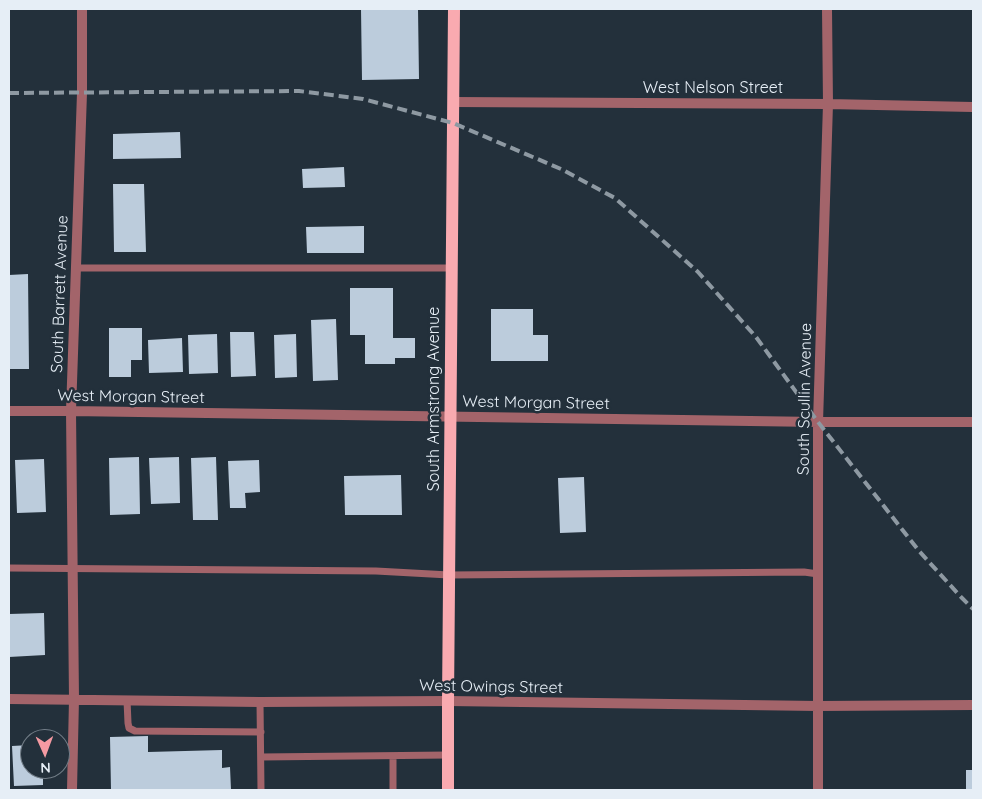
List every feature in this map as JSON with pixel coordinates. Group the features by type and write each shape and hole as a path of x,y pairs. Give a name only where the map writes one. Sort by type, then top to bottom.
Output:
{"main road":[{"name":"South Armstrong Avenue","path":"448,790 454,9"}],"street":[{"name":"South Barrett Avenue","path":"72,790 74,700 71,411 82,94 82,9"},
{"name":"South Scullin Avenue","path":"818,790 818,422 828,104 827,9"},
{"name":"West Nelson Street","path":"453,102 828,104 973,107"},
{"name":"West Morgan Street","path":"9,411 818,422 973,422"},
{"name":"West Owings Street","path":"9,699 260,702 448,701 818,706 973,705"}],"lane":[{"path":"76,268 451,268"},
{"path":"9,568 376,571 449,575 785,572 818,574"},
{"path":"127,700 129,728 135,731 261,732"},
{"path":"260,702 261,790"},
{"path":"261,757 448,755"},
{"path":"393,756 393,790"}],"building":[{"path":"361,9 418,9 419,79 362,80"},
{"path":"180,132 181,158 113,159 113,134"},
{"path":"344,167 345,187 303,188 302,169"},
{"path":"113,184 144,184 146,252 114,252"},
{"path":"364,226 364,253 307,253 306,227"},
{"path":"28,274 29,369 9,369 9,275"},
{"path":"350,288 393,288 393,338 415,338 415,358 395,358 395,364 365,364 365,335 350,335"},
{"path":"491,309 533,309 533,335 548,335 548,361 491,361"},
{"path":"336,319 338,380 313,381 311,320"},
{"path":"109,328 142,328 142,360 131,360 131,377 109,377"},
{"path":"230,332 254,332 256,376 231,377"},
{"path":"217,334 218,373 189,374 188,335"},
{"path":"296,334 297,377 275,378 274,335"},
{"path":"182,338 183,372 149,373 148,340"},
{"path":"139,457 140,514 110,515 109,458"},
{"path":"179,457 180,503 151,504 149,458"},
{"path":"216,457 218,520 193,520 191,458"},
{"path":"44,459 46,512 17,513 15,460"},
{"path":"259,460 260,492 245,493 246,508 230,508 228,461"},
{"path":"401,475 402,515 345,515 344,476"},
{"path":"584,477 586,532 560,533 558,478"},
{"path":"44,613 45,655 9,657 9,614"},
{"path":"148,736 148,752 222,750 222,768 230,767 231,790 111,790 110,737"},
{"path":"12,746 20,746 20,779 43,779 43,785 14,786"},
{"path":"966,770 973,770 973,790 966,790"}],"railway":[{"path":"9,93 299,91 363,99 453,123 561,169 615,198 698,272 756,337 818,422 919,551 973,609"}]}
